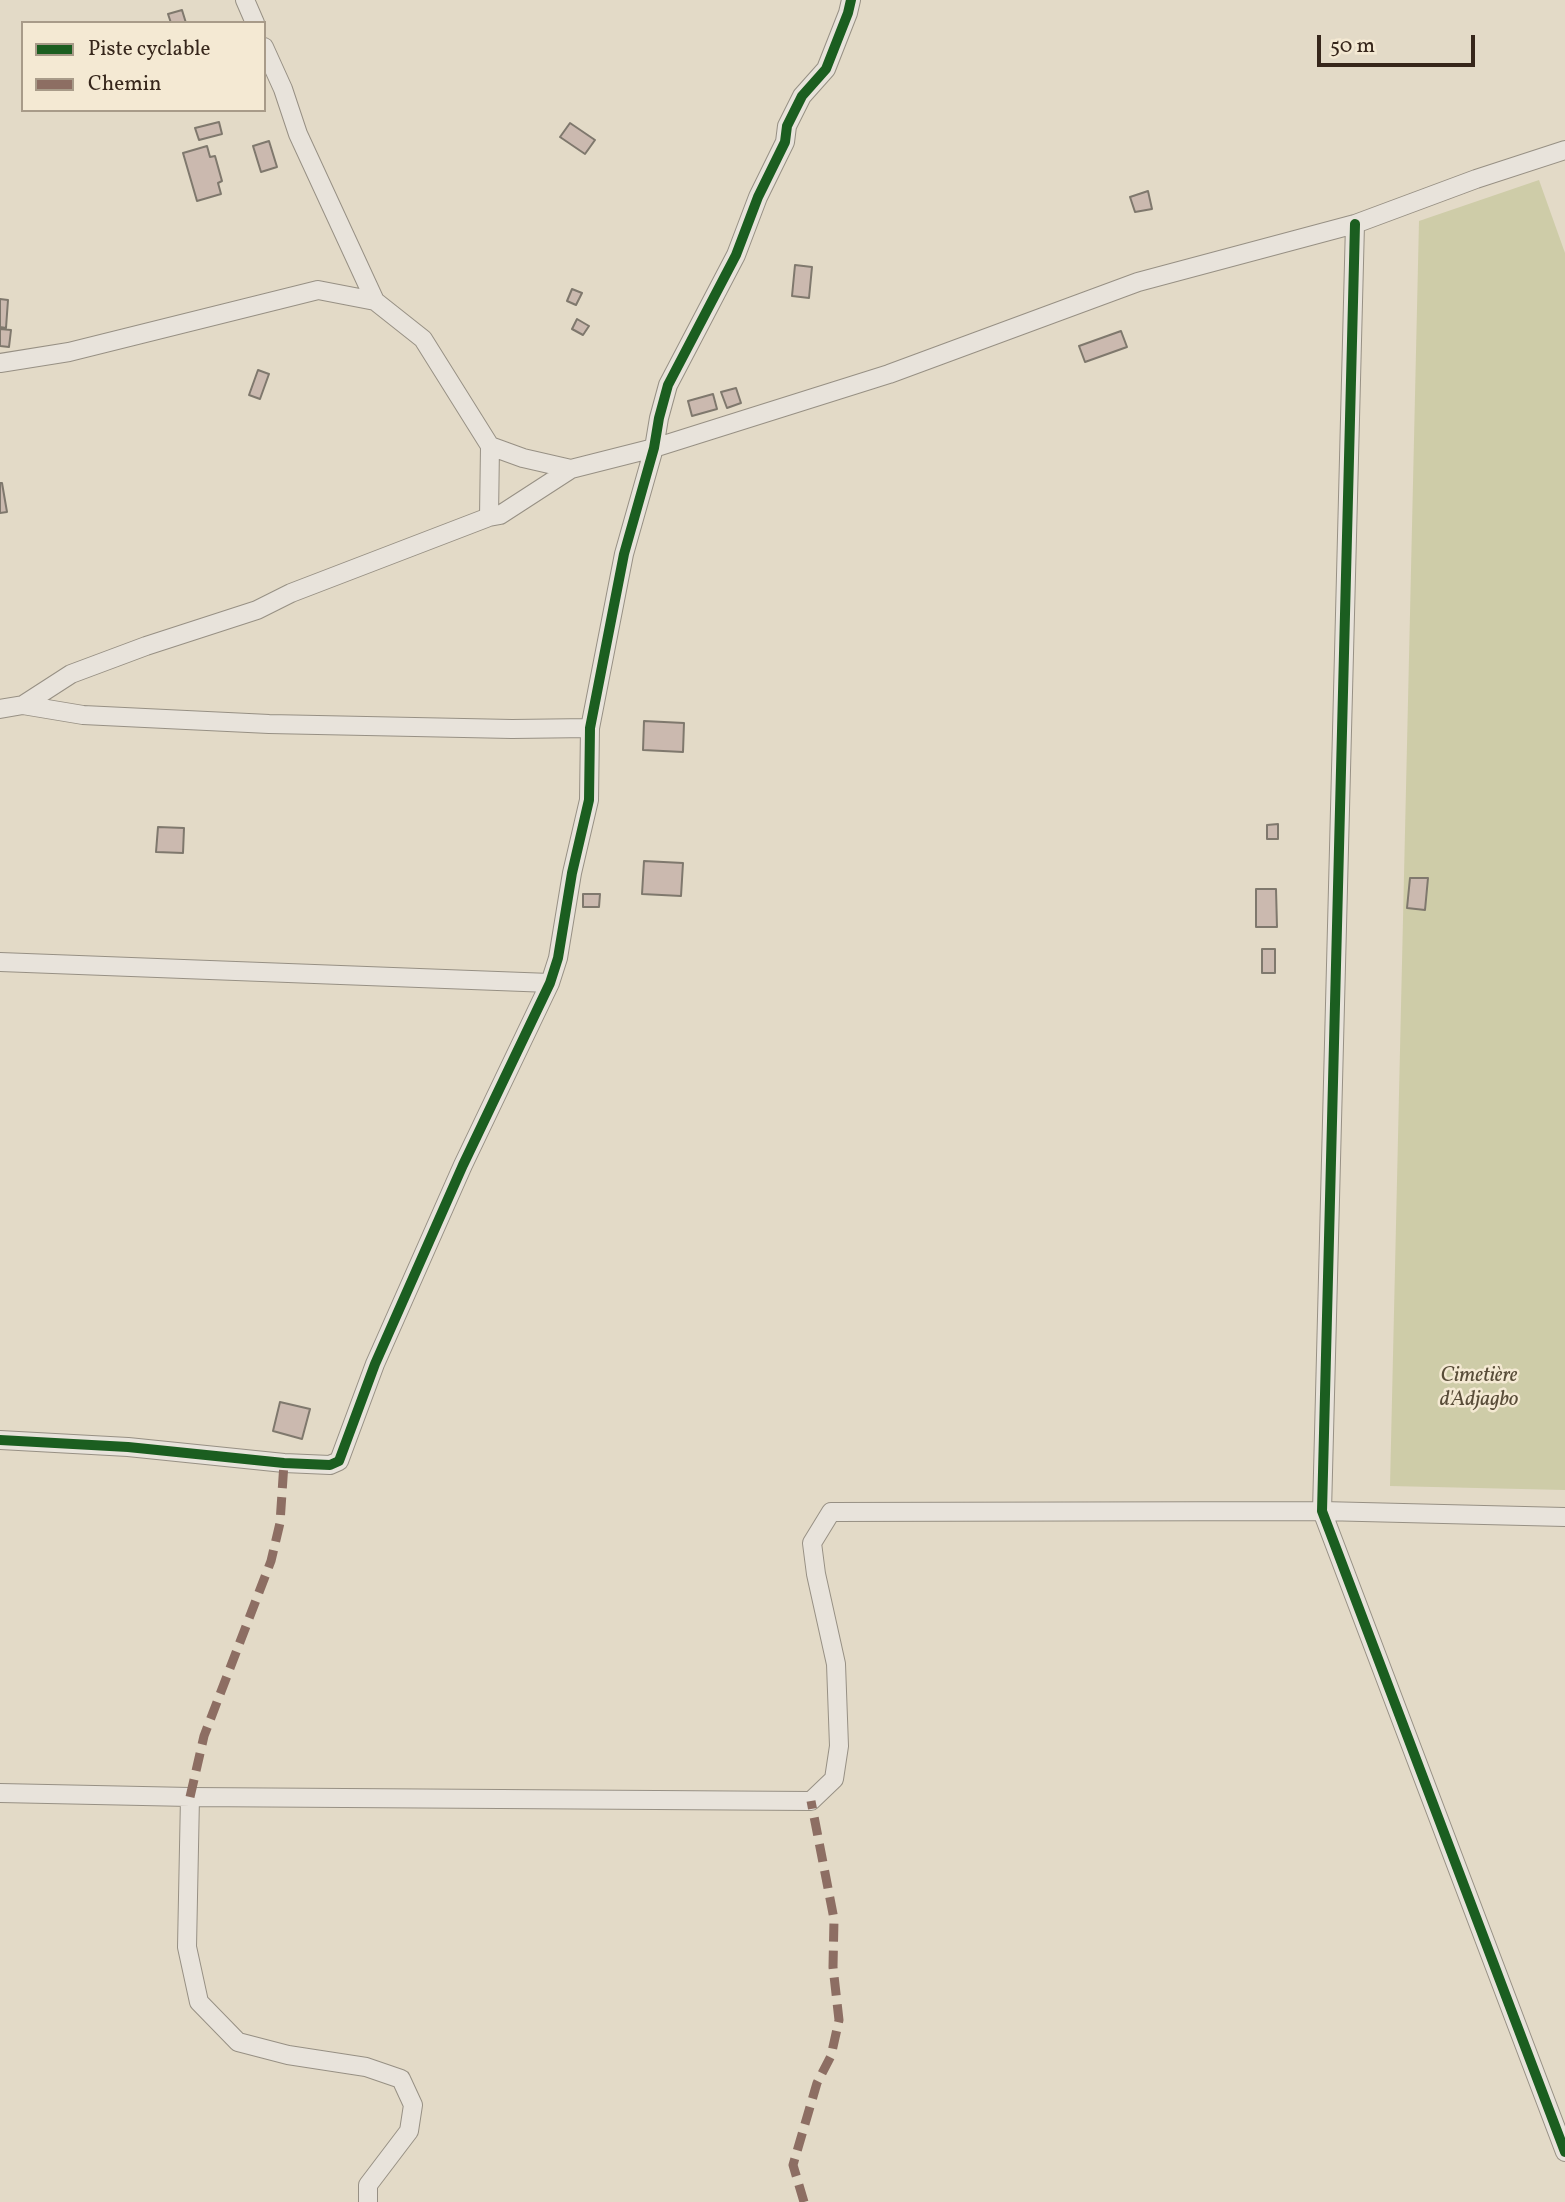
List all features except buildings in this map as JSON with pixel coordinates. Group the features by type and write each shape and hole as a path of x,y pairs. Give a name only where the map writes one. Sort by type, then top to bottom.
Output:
{"street":[{"path":"245,0 254,21"},
{"path":"0,1440 128,1447 284,1463 330,1465 339,1461 381,1352 464,1165 550,983 558,958 572,873 589,800 590,728 624,554 654,448 668,385 736,255 762,186 785,142 787,126 802,96 826,69 851,0"},
{"path":"266,51 283,89 298,134 375,301 423,339 490,446 489,517"},
{"path":"23,705 71,674 257,610 291,593 500,515 571,469 654,448 890,374 1138,282 1355,224 1476,179 1565,150"},
{"path":"1355,224 1322,1511 1565,2152"},
{"path":"0,363 69,352 318,290 375,301"},
{"path":"490,446 523,458 571,469"},
{"path":"0,709 23,705 83,715 269,724 590,728"},
{"path":"0,962 550,983"},
{"path":"0,1793 190,1797 811,1801 834,1779 839,1746 836,1664 816,1574 812,1543 831,1512 1322,1511 1565,1517"},
{"path":"190,1797 187,1947 198,2002 238,2042 288,2055 366,2067 401,2079 413,2105 409,2131 368,2185 368,2202"}],"green space":[{"name":"Cimetière d'Adjagbo","path":"1539,180 1565,253 1565,1490 1390,1486 1419,221"}],"marked path":[{"path":"190,1797 204,1736 271,1561 280,1523 284,1463"},
{"path":"804,2202 793,2165 817,2083 831,2056 839,2020 833,1967 834,1919 811,1801"}],"cycle path":[{"path":"0,1440 128,1447 284,1463 330,1465 339,1461 375,1364 463,1165 550,983 558,958 572,873 589,800 590,728 624,554 654,448 668,385 736,255 758,197 785,142 787,126 802,96 826,69 851,0"},
{"path":"1355,224 1322,1511 1565,2152"}]}
